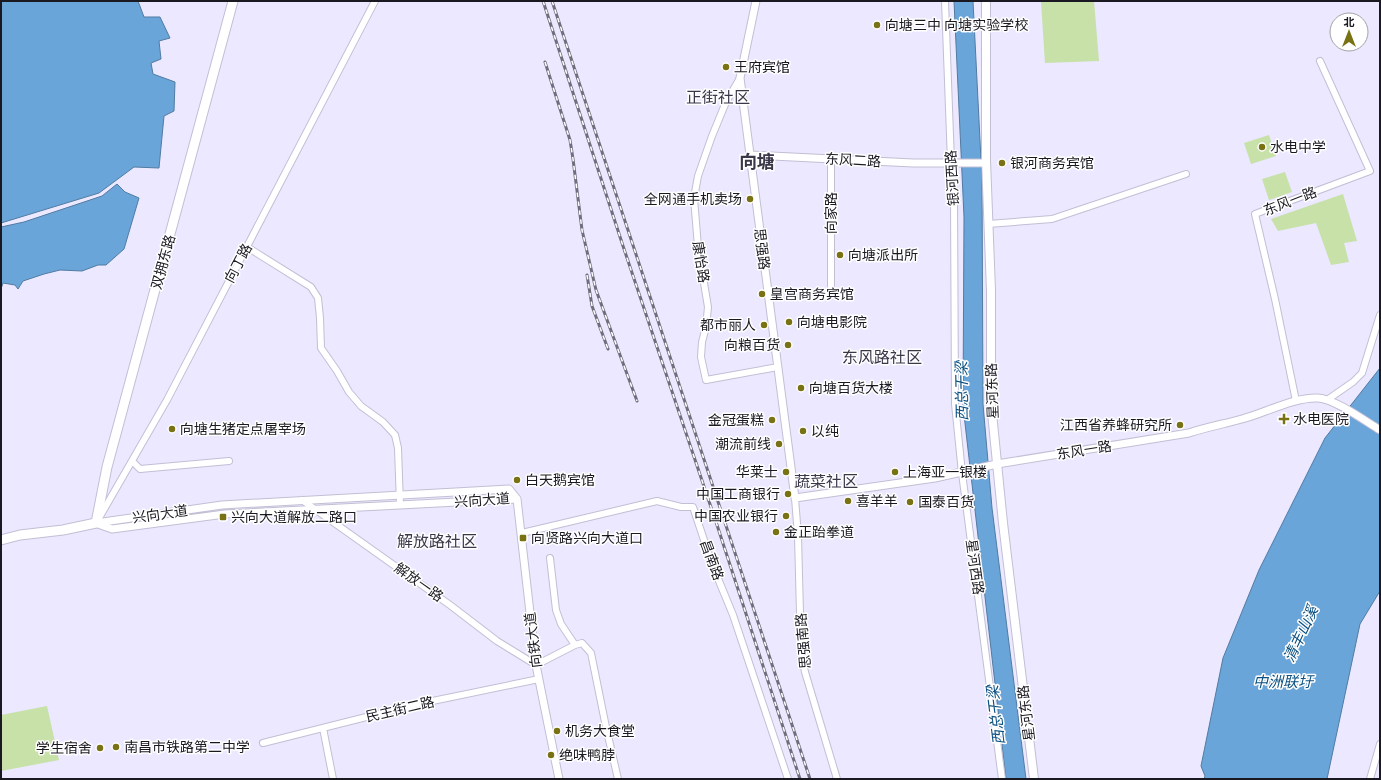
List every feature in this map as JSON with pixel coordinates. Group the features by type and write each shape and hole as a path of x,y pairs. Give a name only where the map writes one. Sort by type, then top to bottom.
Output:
{"main road":[{"name":"双拥东路","path":"96,523 109,460 233,1"},
{"name":"星河东路","path":"986,1 984,163 991,291 991,403 1034,779"},
{"name":"兴向大道","path":"1,540 96,523"}],"street":[{"name":"向丁路","path":"96,523 167,400 375,1"},
{"name":"思强路","path":"756,1 740,78 795,498"},
{"name":"银河西路","path":"945,1 954,163 955,355"},
{"name":"东风一路","path":"1296,401 1275,299 1255,214 1370,170 1320,61"},
{"name":"康怡路","path":"740,78 726,102 712,136 698,176 694,198 698,247 708,308 700,358 706,380 778,367"},
{"name":"东风二路","path":"750,155 831,159 984,163"},
{"name":"向家路","path":"831,159 831,290"},
{"path":"988,224 1052,219 1186,174"},
{"path":"247,247 311,287 318,298 321,348 349,392 361,406 382,422 395,435 398,448 400,505"},
{"path":"1380,315 1362,373 1331,402 1380,430"},
{"name":"星河西路","path":"955,355 955,404 962,473 1002,779"},
{"name":"东风一路","path":"962,473 972,469 989,467 997,464 1189,433 1242,419 1296,401 1318,398 1331,402"},
{"path":"132,461 140,469 229,461"},
{"path":"795,498 962,473"},
{"name":"兴向大道","path":"96,523 222,505 302,500 509,489 517,499"},
{"name":"思强南路","path":"795,498 798,536 801,653 805,672 837,779"},
{"name":"兴向大道","path":"96,523 112,529 224,514 517,499"},
{"name":"向铁大道","path":"517,499 536,665 559,779"},
{"name":"解放一路","path":"302,500 450,605 497,641 536,665"},
{"name":"昌南路","path":"522,534 657,501 681,507 693,507 712,564 733,615 788,779"},
{"path":"550,558 556,610 561,624 575,645"},
{"path":"536,665 575,645 582,643 591,653 618,779"},
{"name":"民主街二路","path":"263,743 418,704 539,679"},
{"path":"323,728 333,779"},
{"path":"1370,779 1380,744"}],"green space":[{"path":"1094,1 1099,61 1045,63 1041,2"},
{"path":"1269,135 1276,156 1251,164 1244,143"},
{"path":"1285,172 1292,192 1269,200 1262,179"},
{"path":"1343,194 1357,241 1344,243 1349,262 1331,265 1316,223 1278,231 1271,219"},
{"path":"47,706 59,760 1,771 1,715"}],"water":[{"path":"1,1 138,1 144,17 160,17 170,38 159,41 161,59 151,63 153,74 175,82 174,111 164,116 159,168 134,167 99,193 1,223"},
{"path":"954,1 973,1 982,180 983,404 992,508 1026,779 1006,779 963,406 964,217"},
{"path":"117,184 125,192 139,198 124,249 106,265 98,265 82,271 60,270 44,274 23,281 18,289 15,285 3,283 1,289 1,227 24,222 102,196"},
{"name":"中洲联圩","path":"1380,368 1380,591 1360,624 1327,779 1204,779 1205,776 1201,766 1223,658 1259,570 1325,438"}],"railway":[{"path":"543,1 800,779"},
{"path":"552,1 810,779"},
{"path":"545,62 570,140 582,230 596,290 637,401"},
{"path":"587,275 592,306 608,349"}],"place":[{"name":"向塘三中 向塘实验学校","path":"877,25"},
{"name":"王府宾馆","path":"726,67"},
{"name":"水电中学","path":"1262,147"},
{"name":"银河商务宾馆","path":"1002,163"},
{"name":"全网通手机卖场","path":"750,199"},
{"name":"向塘派出所","path":"840,255"},
{"name":"皇宫商务宾馆","path":"762,294"},
{"name":"向塘电影院","path":"789,322"},
{"name":"都市丽人","path":"764,325"},
{"name":"向粮百货","path":"788,345"},
{"name":"向塘百货大楼","path":"801,388"},
{"name":"水电医院","path":"1284,419"},
{"name":"金冠蛋糕","path":"772,420"},
{"name":"江西省养蜂研究所","path":"1180,425"},
{"name":"向塘生猪定点屠宰场","path":"172,429"},
{"name":"以纯","path":"803,431"},
{"name":"潮流前线","path":"779,444"},
{"name":"华莱士","path":"786,472"},
{"name":"上海亚一银楼","path":"895,472"},
{"name":"白天鹅宾馆","path":"517,480"},
{"name":"中国工商银行","path":"788,494"},
{"name":"喜羊羊","path":"848,501"},
{"name":"国泰百货","path":"910,502"},
{"name":"中国农业银行","path":"786,516"},
{"name":"兴向大道解放二路口","path":"223,517"},
{"name":"金正跆拳道","path":"776,532"},
{"name":"向贤路兴向大道口","path":"523,538"},
{"name":"机务大食堂","path":"557,731"},
{"name":"南昌市铁路第二中学","path":"116,747"},
{"name":"学生宿舍","path":"100,748"},
{"name":"绝味鸭脖","path":"551,755"}],"district":[{"name":"正街社区","path":"718,97"},
{"name":"向塘","path":"757,161"},
{"name":"东风路社区","path":"882,357"},
{"name":"蔬菜社区","path":"826,481"},
{"name":"解放路社区","path":"437,541"}],"water label":[{"name":"西总干梁","path":"962,391"},
{"name":"清丰山溪","path":"1301,634"},
{"name":"西总干梁","path":"996,715"}]}
